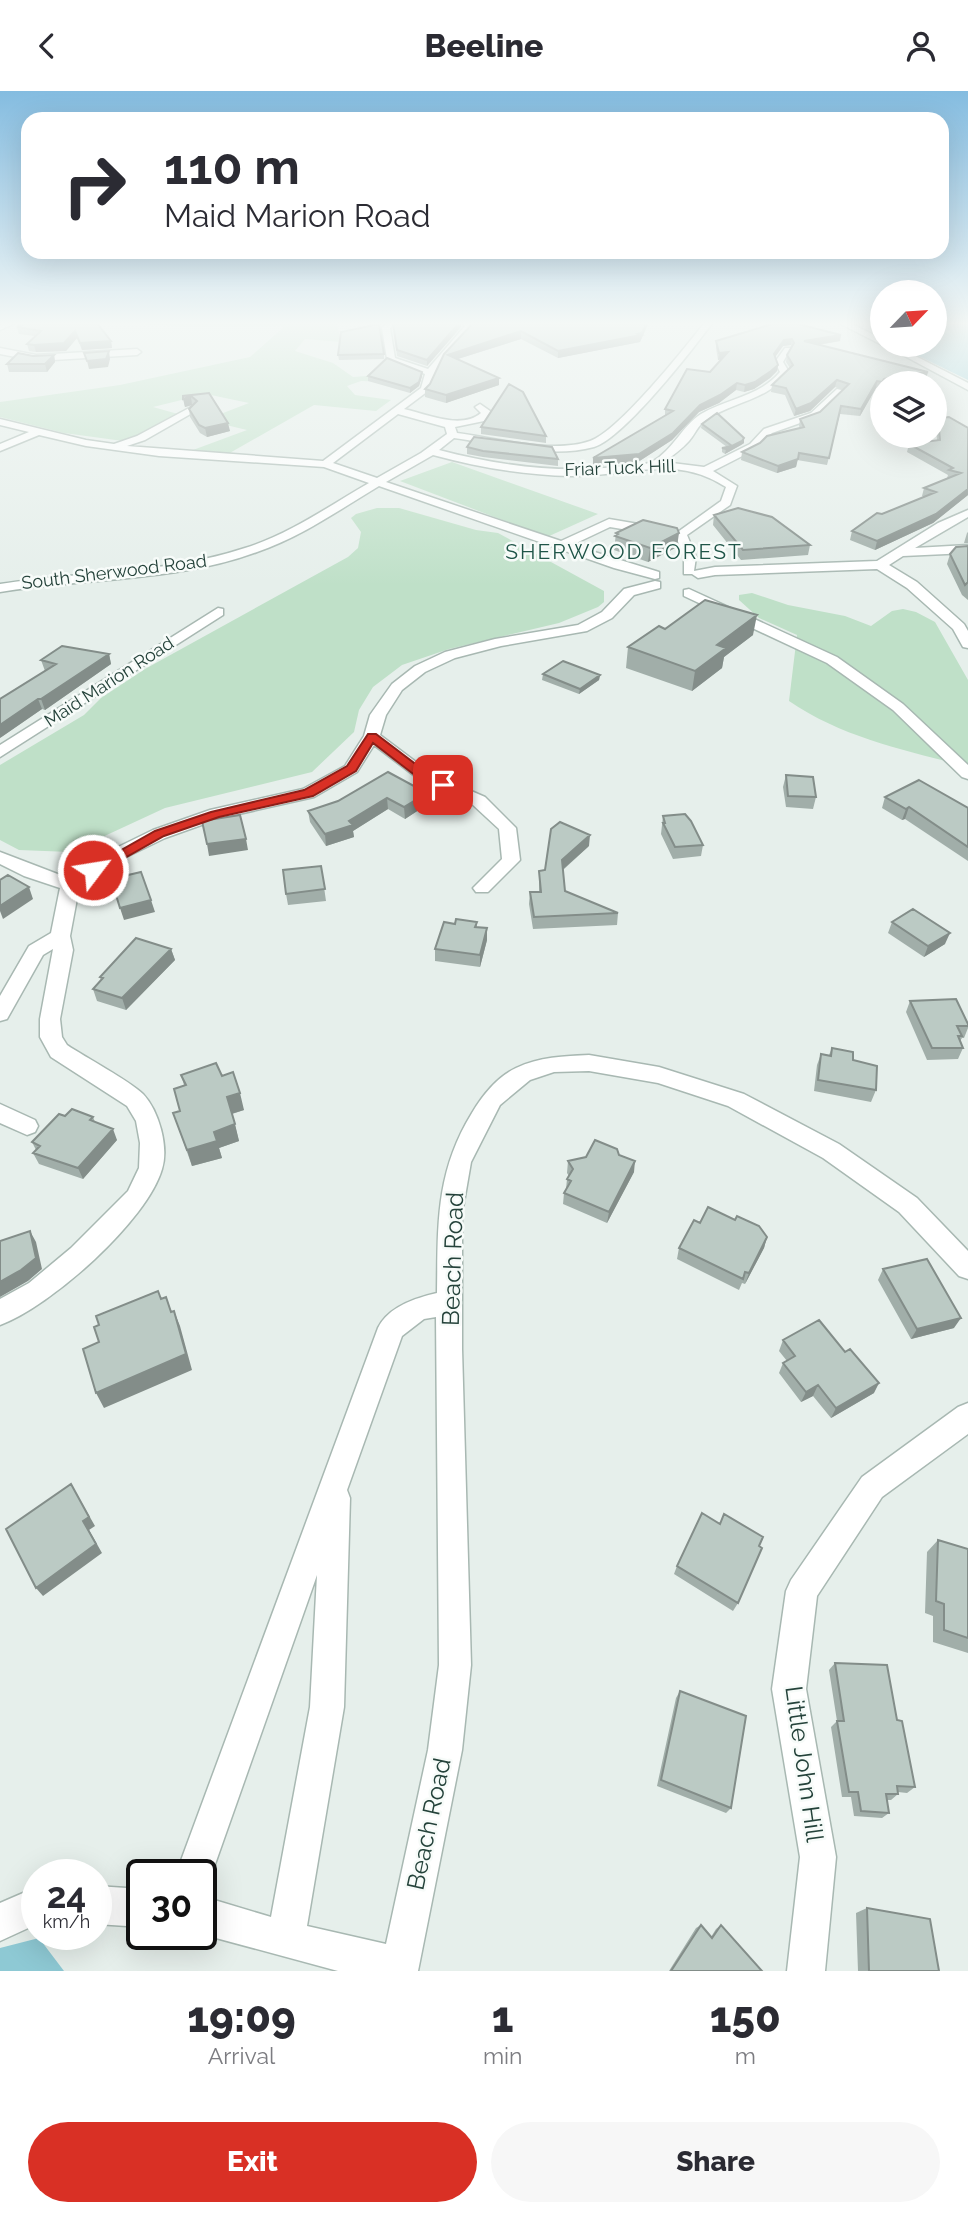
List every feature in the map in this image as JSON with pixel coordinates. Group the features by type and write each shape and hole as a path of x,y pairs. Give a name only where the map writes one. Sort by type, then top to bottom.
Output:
{"street":[{"path":"113,447 141,438 191,410"},
{"path":"377,482 434,452 451,430 481,419 487,413 483,410"},
{"path":"326,464 399,411 437,419 451,430 555,449 593,444 609,434 633,410"},
{"path":"656,463 688,435 692,425 720,410"},
{"path":"706,470 754,446 768,431 814,415 820,410"},
{"path":"0,422 113,447 159,453 326,464 561,546 674,580 832,660 898,707 968,774"},
{"path":"0,448 37,432"},
{"name":"Friar Tuck Hill","path":"434,452 468,462 582,473 656,463 696,466 717,474 733,486 726,503 681,534"},
{"name":"South Sherwood Road","path":"0,587 55,578 162,570 235,555 302,529 377,482"},
{"path":"0,1313 38,1291 80,1256 137,1198 152,1168 152,1143 147,1121 135,1100 59,1051 51,1037 50,1019 63,950 60,936 70,884 116,855 159,834 216,814 309,793 351,769 372,736 378,715 397,687 420,669 450,655 500,642 582,628 607,615 629,592 715,571 880,565 942,525 967,515"},
{"path":"561,546 602,525 617,523 681,534 683,545 690,557 674,580"},
{"path":"899,552 968,549"},
{"path":"880,565 912,585 959,627 968,644"},
{"name":"Maid Marion Road","path":"0,752 218,612"},
{"path":"372,736 425,777 479,801 507,828 512,860 482,888"},
{"path":"0,857 30,873 70,884"},
{"path":"0,1014 36,951 60,936"},
{"name":"Beach Road","path":"399,1969 444,1751 455,1665 450,1215 459,1162 492,1099 522,1074 553,1064 589,1063 659,1075 736,1100 831,1151 908,1205 968,1268"},
{"path":"0,1113 27,1126"},
{"path":"199,1859 391,1328 418,1309 450,1302"},
{"name":"Little John Hill","path":"806,1971 818,1857 789,1689 802,1591 872,1487 968,1417"},
{"path":"286,1940 327,1707 336,1478"},
{"path":"0,1922 21,1912"},
{"path":"217,1920 399,1969"}],"green space":[{"path":"0,410 163,410 185,416 123,441 64,433 0,417"},
{"path":"232,410 306,410 228,454 193,450 247,430 205,420"},
{"path":"452,462 598,514 547,537 400,481"},
{"name":"SHERWOOD FOREST","path":"377,508 399,508 476,530 498,533 604,591 604,602 559,623 449,649 402,665 373,687 359,710 354,732 312,772 165,808 70,852 19,850 0,840 0,765 84,715 101,698 145,669 348,557 358,548 361,532 351,518"},
{"name":"SHERWOOD FOREST","path":"752,593 788,605 845,616 871,626 892,611 903,609 916,612 935,622 968,680 968,767 853,734 789,701 797,635 759,618 739,600 739,595"}],"water":[{"path":"21,1943 21,1950 48,1950 64,1971 0,1971 0,1948"}],"building":[{"path":"189,410 220,410 228,423 205,428 199,425"},
{"path":"492,410 532,410 546,436 481,427"},
{"path":"668,410 695,410 673,433 639,454 593,458 673,411"},
{"path":"822,410 840,410 829,458 799,453 798,459 778,466 742,452 760,443 767,436 804,427 800,419"},
{"path":"717,413 744,438 742,441 732,446 702,424"},
{"path":"947,417 968,428 968,489 936,514 877,541 852,531 877,513 882,514 936,492 924,488 961,473 949,470 953,468 916,448 947,448"},
{"path":"474,437 552,447 558,459 467,447"},
{"path":"738,508 772,517 810,545 743,550 714,515"},
{"path":"643,520 677,528 679,533 650,548 615,536 618,534 616,533"},
{"path":"968,546 968,582 965,585 950,554 956,547"},
{"path":"705,600 757,615 717,645 726,648 695,671 628,647 659,626 665,629"},
{"path":"62,646 109,654 0,725 0,699 56,664 41,660"},
{"path":"563,661 600,675 580,689 543,674"},
{"path":"388,772 427,793 404,807 387,798 349,821 353,825 325,834 308,811 338,801"},
{"path":"786,775 813,777 816,797 788,796"},
{"path":"919,780 968,808 968,847 909,807 906,809 885,797"},
{"path":"685,814 703,845 675,847 663,823 663,816"},
{"path":"240,815 246,839 207,844 202,821"},
{"path":"560,822 590,835 562,860 565,891 618,913 534,917 530,892 541,892 539,871 545,870 551,829"},
{"path":"321,866 325,889 286,894 283,870"},
{"path":"141,872 151,900 120,908 111,879"},
{"path":"8,875 29,887 0,906 0,880"},
{"path":"913,909 950,933 928,946 892,922"},
{"path":"456,919 477,922 475,927 487,928 480,955 435,949 444,922 455,924"},
{"path":"136,938 171,949 122,998 93,989 103,978 100,977"},
{"path":"956,999 968,1024 957,1026 962,1036 958,1036 963,1048 932,1048 910,1001"},
{"path":"832,1048 853,1052 853,1060 877,1066 876,1090 818,1080 821,1054 831,1056"},
{"path":"216,1063 222,1076 233,1072 240,1093 227,1097 235,1124 214,1132 217,1141 187,1150 173,1113 180,1111 174,1089 186,1085 181,1075"},
{"path":"72,1109 113,1129 78,1168 33,1153 40,1146 32,1142 59,1114 65,1116"},
{"path":"595,1140 617,1149 619,1155 635,1161 609,1212 564,1193 571,1181 567,1179 573,1169 568,1161 586,1157"},
{"path":"708,1207 735,1220 737,1216 759,1226 767,1237 749,1273 745,1272 743,1279 679,1248 694,1220 700,1223"},
{"path":"30,1231 36,1258 0,1282 0,1241"},
{"path":"927,1259 961,1318 917,1329 883,1269"},
{"path":"158,1291 161,1299 166,1297 171,1312 174,1311 186,1354 96,1393 83,1349 99,1342 94,1327 99,1325 96,1316"},
{"path":"819,1320 845,1352 850,1349 879,1383 836,1408 818,1385 806,1392 783,1363 795,1356 783,1340"},
{"path":"71,1484 89,1517 83,1521 96,1544 36,1588 6,1529"},
{"path":"702,1513 720,1524 724,1514 763,1537 759,1546 762,1548 738,1603 677,1566"},
{"path":"938,1540 968,1549 968,1638 944,1630 944,1604 936,1601"},
{"path":"835,1663 887,1665 897,1720 902,1721 915,1787 897,1786 898,1794 886,1794 889,1813 861,1811 858,1792 849,1792 837,1721 844,1721"},
{"path":"680,1691 746,1716 731,1808 661,1780"},
{"path":"867,1908 930,1919 939,1971 869,1971"},
{"path":"701,1925 712,1938 721,1925 762,1971 671,1971"}],"district":[{"name":"SHERWOOD FOREST","path":"624,552"}],"route":[{"path":"93,870 116,855 159,834 216,814 309,793 351,769 372,736 425,777 443,785"}]}
